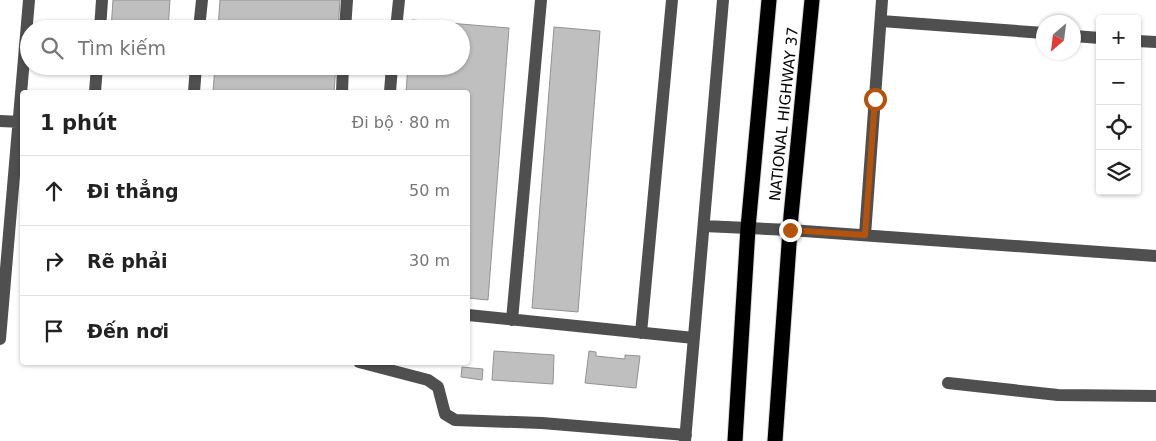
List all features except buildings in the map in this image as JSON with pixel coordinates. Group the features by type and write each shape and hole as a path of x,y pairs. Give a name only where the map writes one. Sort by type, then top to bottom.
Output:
{"highway":[{"name":"NATIONAL HIGHWAY 37","path":"735,441 748,228 769,0"},
{"name":"NATIONAL HIGHWAY 37","path":"775,441 790,230 812,0"}],"street":[{"path":"28,20 29,0"},
{"path":"101,20 102,0"},
{"path":"200,20 202,0"},
{"path":"346,20 347,0"},
{"path":"397,20 399,0"},
{"path":"512,320 540,0"},
{"path":"641,333 672,0"},
{"path":"370,365 428,380 438,387 445,414 455,420 542,423 686,438 723,0"},
{"path":"865,235 882,0"},
{"path":"880,21 1036,33"},
{"path":"1081,37 1096,38"},
{"path":"1141,40 1156,42"},
{"path":"22,90 23,75"},
{"path":"95,90 96,75"},
{"path":"194,90 195,75"},
{"path":"342,90 343,75"},
{"path":"390,90 391,75"},
{"path":"0,120 20,122 0,339"},
{"path":"704,226 790,230 1156,256"},
{"path":"470,315 694,338"},
{"path":"948,384 1058,395 1156,396"}],"route":[{"path":"790,230 865,235 875,99"}]}
